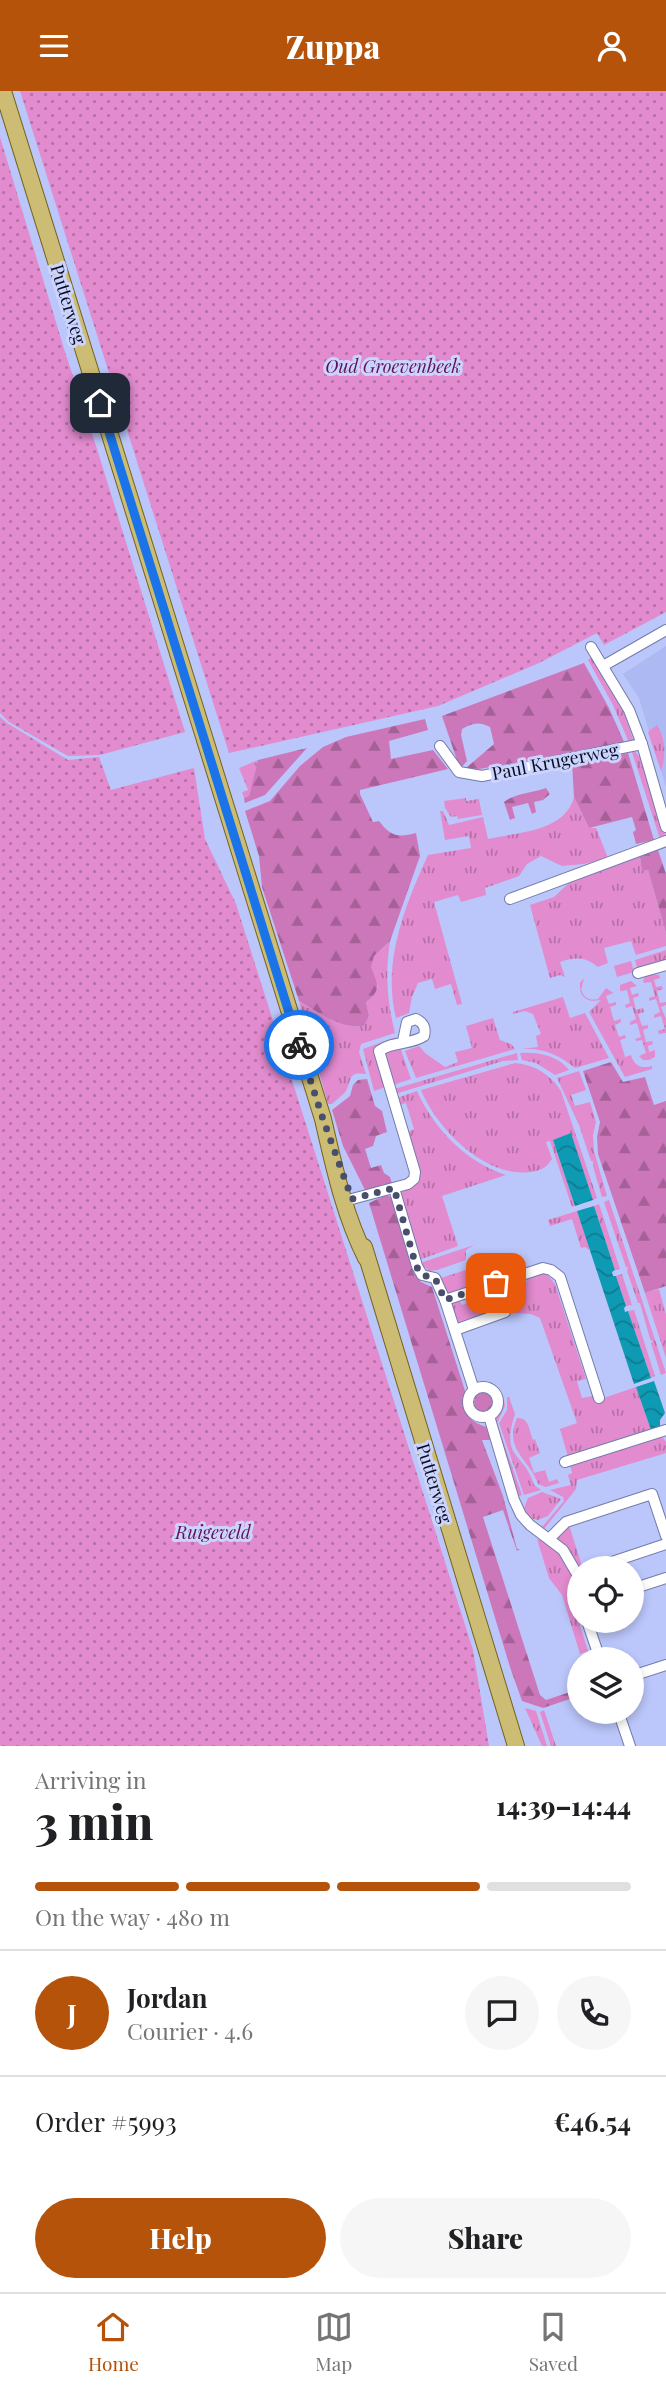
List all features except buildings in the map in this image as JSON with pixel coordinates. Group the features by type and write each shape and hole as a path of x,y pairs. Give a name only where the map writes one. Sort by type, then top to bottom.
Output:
{"main road":[{"name":"Putterweg","path":"3,91 323,1119 362,1229 366,1258"},
{"name":"Putterweg","path":"323,1119 343,1202 366,1258 518,1746"}],"street":[{"path":"603,666 666,630"},
{"name":"Paul Krugerweg","path":"591,646 629,710 642,744 666,827"},
{"name":"Paul Krugerweg","path":"440,746 459,772 482,776 642,744"},
{"path":"510,899 666,841"},
{"path":"638,973 666,965"},
{"path":"352,1199 394,1188 414,1179 415,1172 379,1051 403,1041"},
{"path":"394,1188 416,1266 422,1275 435,1278 445,1300 474,1390"},
{"path":"445,1300 543,1268 551,1270 560,1277 598,1398"},
{"path":"455,1329 505,1312 496,1283"},
{"path":"483,1387 495,1392 499,1402 498,1409 489,1416 478,1417 469,1409 469,1396 474,1390 483,1387"},
{"path":"489,1416 517,1507 530,1525 550,1538 567,1557"},
{"path":"565,1461 666,1430"},
{"path":"550,1538 566,1522 652,1494 666,1537"},
{"path":"630,1556 666,1544"},
{"path":"644,1585 666,1578"},
{"path":"644,1672 666,1665"},
{"path":"622,1724 630,1746"}],"shaded area":[{"path":"666,646 666,787 639,698 623,674"}],"green space":[{"name":"Oud Groevenbeek","path":"20,91 666,91 666,612 604,645 597,633 539,663 438,706 229,753"},
{"path":"0,137 185,732 100,755 68,756 9,722 0,713"},
{"path":"592,657 624,713 634,742 630,745 613,705 588,660"},
{"path":"584,663 625,744 473,770 466,768 494,744 490,727 476,723 462,729 467,761 460,769 442,716"},
{"name":"Ruigeveld","path":"0,717 68,760 99,757 111,790 194,768 205,839 236,904 473,1650 489,1746 0,1746"},
{"path":"425,719 428,730 389,741 391,759 433,750 448,769 360,790 373,822 379,821 395,835 416,833 420,856 390,941 374,956 371,967 377,990 366,1002 369,1016 364,1026 346,1025 299,1001 262,887 259,856 245,811 270,801 300,766 323,747 346,737"},
{"path":"657,725 664,748 661,771 648,732"},
{"path":"307,748 265,795 245,803 244,798 249,796 258,760"},
{"path":"635,751 641,759 666,836 660,839 632,752"},
{"path":"628,753 654,840 636,844 632,817 589,828 574,797 572,763"},
{"path":"258,760 249,796 244,798 242,792 248,790 239,768"},
{"path":"546,788 550,794 543,800 534,802 536,812 532,814 528,803 512,807 515,818 510,820 504,802"},
{"path":"574,797 589,828 596,828 608,858 562,866 541,856 527,864 519,876 485,888 486,895 461,902 458,895 434,902 462,1004 457,1005 451,984 435,989 432,979 418,983 409,1013 396,1018 392,997 394,955 404,914 419,874 428,855 471,848 469,836 445,840 440,811 443,811 449,825 483,817 488,839 551,824 569,809"},
{"path":"466,798 466,801 479,799 482,815 458,819 457,816 451,817 444,801"},
{"path":"658,850 666,874 666,933 648,870 642,871 640,857"},
{"path":"640,857 642,871 648,870 666,933 666,946 636,955 631,941 604,948 608,963 598,967 584,959 565,960 560,962 565,977 560,975 550,978 530,905 554,897 569,883"},
{"path":"390,941 388,987 395,1033 361,1044 359,1052 366,1074 353,1075 345,1093 332,1104 328,1104 299,1001 338,1023 364,1026 369,1016 366,1002 378,987 370,967 374,956"},
{"path":"666,950 666,962 638,971 635,960"},
{"path":"631,961 634,972 617,977 614,966"},
{"path":"659,975 660,978 654,980 656,987 662,986 663,989 657,991 660,1003 666,1002 666,1005 661,1007 666,1019 666,1033 659,1034 658,1031 665,1029 661,1016 654,1018 654,1015 660,1012 656,999 649,1001 649,998 655,996 651,982 643,981 645,976"},
{"path":"584,978 581,990 587,998 598,999 606,988 613,993 606,996 609,1004 616,1002 616,1005 610,1007 614,1021 621,1019 621,1022 615,1025 619,1037 625,1035 626,1038 620,1040 625,1057 631,1055 636,1064 642,1067 652,1066 652,1069 625,1077 589,1012 601,1000 592,1001 583,996 580,988 580,983"},
{"path":"631,981 637,986 630,988 632,995 638,993 639,996 633,998 636,1010 643,1008 644,1012 638,1014 642,1026 648,1025 648,1028 643,1030 646,1042 652,1041 653,1044 648,1046 649,1052 655,1050 655,1057 649,1060 643,1060 639,1056 646,1053 642,1040 635,1039 641,1037 637,1023 630,1025 630,1022 636,1019 632,1006 626,1008 625,1005 630,1003 627,990 620,991 620,985"},
{"path":"563,997 570,1018 585,1013 609,1058 575,1068 549,1053 535,1049 519,1049 538,1047 536,1036 541,1034 533,1014 525,1011 513,1012"},
{"path":"493,1018 500,1040 511,1044 515,1049 416,1078 405,1051 419,1046 445,1067 458,1062 455,1052 472,1048 466,1026"},
{"path":"396,1037 395,1040 380,1045 386,1087 374,1091 363,1049"},
{"path":"400,1047 411,1079 393,1085 384,1054"},
{"path":"517,1053 518,1060 503,1061 395,1094 394,1089"},
{"path":"520,1053 547,1055 569,1070 555,1075 536,1063 522,1060"},
{"path":"611,1062 623,1082 645,1077 654,1105 666,1101 666,1286 645,1293 598,1154 600,1122 583,1071"},
{"path":"515,1063 541,1071 561,1091 597,1198 593,1200 571,1134 553,1140 575,1206 572,1207 550,1141 546,1142 552,1159 540,1170 513,1172 496,1167 480,1159 451,1135 428,1105 421,1090"},
{"path":"579,1071 586,1090 571,1095 575,1106 590,1102 596,1122 594,1151 607,1196 602,1197 593,1161 557,1078"},
{"path":"367,1079 375,1106 382,1111 387,1132 376,1136 373,1146 365,1149 371,1168 381,1165 392,1184 365,1190 343,1146 332,1110 350,1096 353,1085 358,1080"},
{"path":"417,1091 432,1118 453,1142 478,1162 506,1175 442,1196 458,1246 419,1260 400,1193 415,1185 408,1132 414,1129 406,1103 399,1105 397,1098"},
{"path":"386,1195 391,1197 414,1274 421,1282 432,1287 466,1394 463,1406 471,1419 486,1427 491,1440 482,1440 503,1496 517,1549 520,1549 517,1551 503,1510 483,1517 540,1695 546,1700 567,1693 567,1700 543,1708 522,1701 369,1203"},
{"path":"609,1200 666,1373 661,1375 651,1343 653,1342 604,1202"},
{"path":"599,1204 620,1269 615,1270 594,1206"},
{"path":"577,1211 589,1250 581,1248 572,1219 550,1226 548,1220"},
{"path":"474,1245 466,1250 466,1260 437,1270 429,1271 420,1263"},
{"path":"469,1269 474,1287 450,1294 445,1291 441,1278"},
{"path":"546,1273 555,1284 586,1379 577,1381 582,1398 593,1396 595,1401 636,1387 651,1430 568,1457 560,1429 577,1423 540,1318 531,1314 512,1313 510,1310 517,1307 511,1290 504,1292 505,1286 514,1282 516,1285 527,1281 526,1277"},
{"path":"622,1274 632,1305 626,1306 616,1276"},
{"path":"659,1289 666,1315 666,1358 645,1293"},
{"path":"486,1290 496,1295 489,1297 491,1304 498,1302 497,1309 458,1322 451,1303 459,1300 462,1305 488,1296"},
{"path":"634,1310 655,1376 651,1378 628,1311"},
{"path":"484,1392 491,1395 494,1402 491,1409 484,1412 477,1409 474,1402 477,1395"},
{"path":"509,1397 515,1414 510,1440 512,1448 530,1474 534,1485 541,1490 524,1495 499,1423 507,1410"},
{"path":"504,1400 505,1406 497,1423 522,1495 519,1496 494,1421"},
{"path":"517,1418 526,1422 540,1453 529,1458 534,1473 545,1470 549,1482 557,1479 559,1483 546,1487 538,1484 515,1446 513,1438"},
{"path":"661,1435 666,1442 666,1453 577,1480 576,1489 544,1529 542,1527 564,1501 563,1497 550,1490 571,1485 568,1475 572,1473 570,1464"},
{"path":"542,1492 561,1499 548,1516 538,1520 530,1518 524,1508 528,1498"},
{"path":"569,1525 579,1556 568,1556 556,1539"},
{"path":"537,1539 558,1551 567,1564 567,1611 562,1595 549,1578"},
{"path":"574,1633 582,1633 587,1647 578,1647"},
{"path":"525,1708 536,1711 547,1746 542,1746"},
{"path":"544,1710 556,1746 551,1746 540,1712"}],"water":[{"path":"571,1133 593,1200 575,1206 553,1140"},
{"path":"594,1206 615,1270 612,1272 613,1276 616,1276 626,1306 625,1312 628,1311 651,1378 634,1384 577,1211"},
{"path":"654,1381 665,1413 660,1420 660,1427 651,1430 636,1387"}],"way so far":[{"path":"299,1045 352,1199 394,1188 416,1266 422,1275 435,1278 445,1300 496,1283"}],"route":[{"path":"100,403 299,1045"}]}
